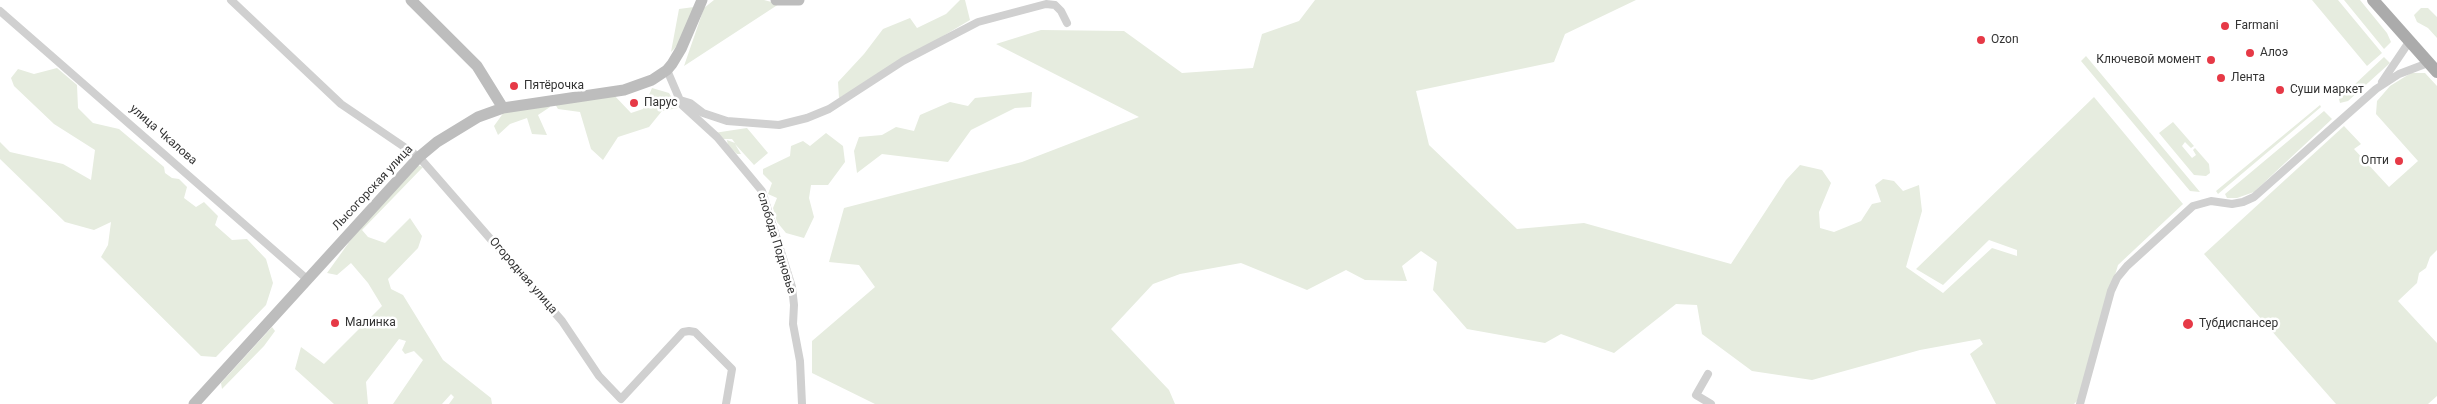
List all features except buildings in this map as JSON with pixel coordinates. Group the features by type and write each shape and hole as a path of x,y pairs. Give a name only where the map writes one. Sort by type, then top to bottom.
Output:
{"main road":[{"path":"2373,0 2433,67"}],"street":[{"name":"Огородная улица","path":"232,0 341,104 419,157 562,321 599,376 622,399 683,332 689,331 695,332 732,369 726,404"},
{"path":"411,0 477,66 503,108"},
{"name":"Лысогорская улица","path":"194,404 419,157 459,127 478,117 503,108 624,90 652,80 667,70 681,49 702,0"},
{"path":"776,0 799,0"},
{"path":"667,70 683,105 690,103 703,113 726,121 779,125 808,118 829,109 903,61 978,22 1046,4 1055,5 1061,11 1066,23"},
{"name":"улица Чкалова","path":"0,11 308,280"},
{"path":"2376,90 2409,42"},
{"path":"2080,404 2111,291 2117,278 2127,266 2193,206 2211,200 2232,204 2254,197 2376,90 2399,74 2433,67"},
{"name":"слобода Подновье","path":"683,105 717,138 754,179 767,203 792,287 802,404"},
{"path":"1708,374 1696,395 1711,404"}],"shaded area":[{"path":"714,0 764,0 779,4 684,66 704,8"},
{"path":"960,0 965,0 970,20 839,98 838,82 864,54 883,29 910,18 917,28 946,14"},
{"path":"1315,0 1636,0 1565,34 1554,62 1416,91 1429,145 1517,229 1584,223 1731,264 1786,180 1800,165 1822,170 1831,183 1819,212 1820,228 1834,232 1861,221 1872,204 1881,202 1875,185 1883,179 1894,181 1903,191 1919,185 1922,211 1906,267 1943,293 1992,248 2017,256 2017,250 1989,240 1943,285 1916,269 2094,97 2183,204 2118,265 2078,400 2074,404 1996,404 1970,354 1983,344 1980,339 1920,350 1812,380 1752,371 1702,334 1697,305 1676,304 1614,353 1561,334 1545,343 1467,329 1433,290 1437,262 1421,251 1402,266 1407,281 1365,280 1346,270 1307,290 1241,263 1180,274 1153,284 1111,329 1169,390 1175,404 875,404 812,373 812,341 875,287 859,265 829,262 844,208 1022,162 1139,117 996,44 1041,30 1124,31 1182,73 1253,68 1262,34 1299,21"},
{"path":"2312,0 2338,0 2382,53 2367,66"},
{"path":"2344,0 2360,0 2387,33 2391,42 2384,49"},
{"path":"694,7 680,43 671,52 679,9"},
{"path":"2421,8 2428,8 2437,17 2437,38 2428,28 2417,22 2414,15"},
{"path":"2086,56 2200,192 2190,191 2081,61"},
{"path":"2384,57 2390,63 2348,101 2340,103 2339,99"},
{"path":"57,68 77,85 78,108 93,123 119,129 164,167 165,173 172,178 179,179 187,187 184,198 196,207 204,202 218,216 215,225 232,240 247,239 266,259 273,283 266,305 216,357 201,356 101,257 108,245 111,222 94,230 65,222 0,159 0,142 10,152 63,164 91,180 95,150 54,124 14,86 11,78 18,69 34,74"},
{"path":"2411,73 2425,73 2437,86 2437,250 2430,257 2426,268 2419,273 2417,283 2398,301 2437,343 2437,396 2428,404 2336,404 2204,254 2344,126 2361,144 2354,149 2389,187 2418,161 2376,114 2377,101 2390,86"},
{"path":"652,88 669,93 678,108 662,111 649,127 618,137 603,160 591,149 580,112 558,109 555,104 613,94 631,113 643,109"},
{"path":"1032,92 1031,107 1015,108 971,130 948,162 882,154 857,173 854,151 859,137 882,135 896,127 914,131 920,115 950,102 968,106 975,98"},
{"path":"547,103 550,107 538,115 547,135 532,134 527,118 510,124 498,135 494,126 504,112"},
{"path":"2320,105 2321,107 2218,194 2216,191"},
{"path":"2324,111 2332,119 2254,192 2237,198 2227,198 2225,194"},
{"path":"2173,122 2194,146 2191,148 2185,142 2182,146 2192,158 2196,155 2193,150 2195,148 2209,164 2210,173 2206,176 2194,175 2159,133"},
{"path":"747,128 768,153 754,165 735,144 741,154 737,154 728,146 727,140 735,143 732,139 721,139 714,133"},
{"path":"826,133 843,146 845,162 828,185 811,185 809,198 814,217 804,238 786,233 777,222 773,208 777,198 768,194 772,183 763,174 763,169 790,156 791,146 803,141 810,146"},
{"path":"417,165 423,167 362,230 368,237 385,243 410,218 422,236 418,248 388,279 391,289 403,295 443,360 491,398 492,404 449,404 454,397 451,394 442,404 393,404 423,360 414,351 405,354 402,350 406,341 399,339 366,382 368,404 334,404 295,369 301,347 324,364 382,306 368,283 351,263 337,275 327,273 360,227"},
{"path":"272,327 275,331 264,346 222,389 221,383"}],"place":[{"name":"Farmani","path":"2225,26"},
{"name":"Ozon","path":"1981,40"},
{"name":"Алоэ","path":"2250,53"},
{"name":"Ключевой момент","path":"2211,60"},
{"name":"Лента","path":"2221,78"},
{"name":"Пятёрочка","path":"514,86"},
{"name":"Суши маркет","path":"2280,90"},
{"name":"Парус","path":"634,103"},
{"name":"Опти","path":"2399,161"},
{"name":"Малинка","path":"335,323"},
{"name":"Тубдиспансер","path":"2188,324"}]}
